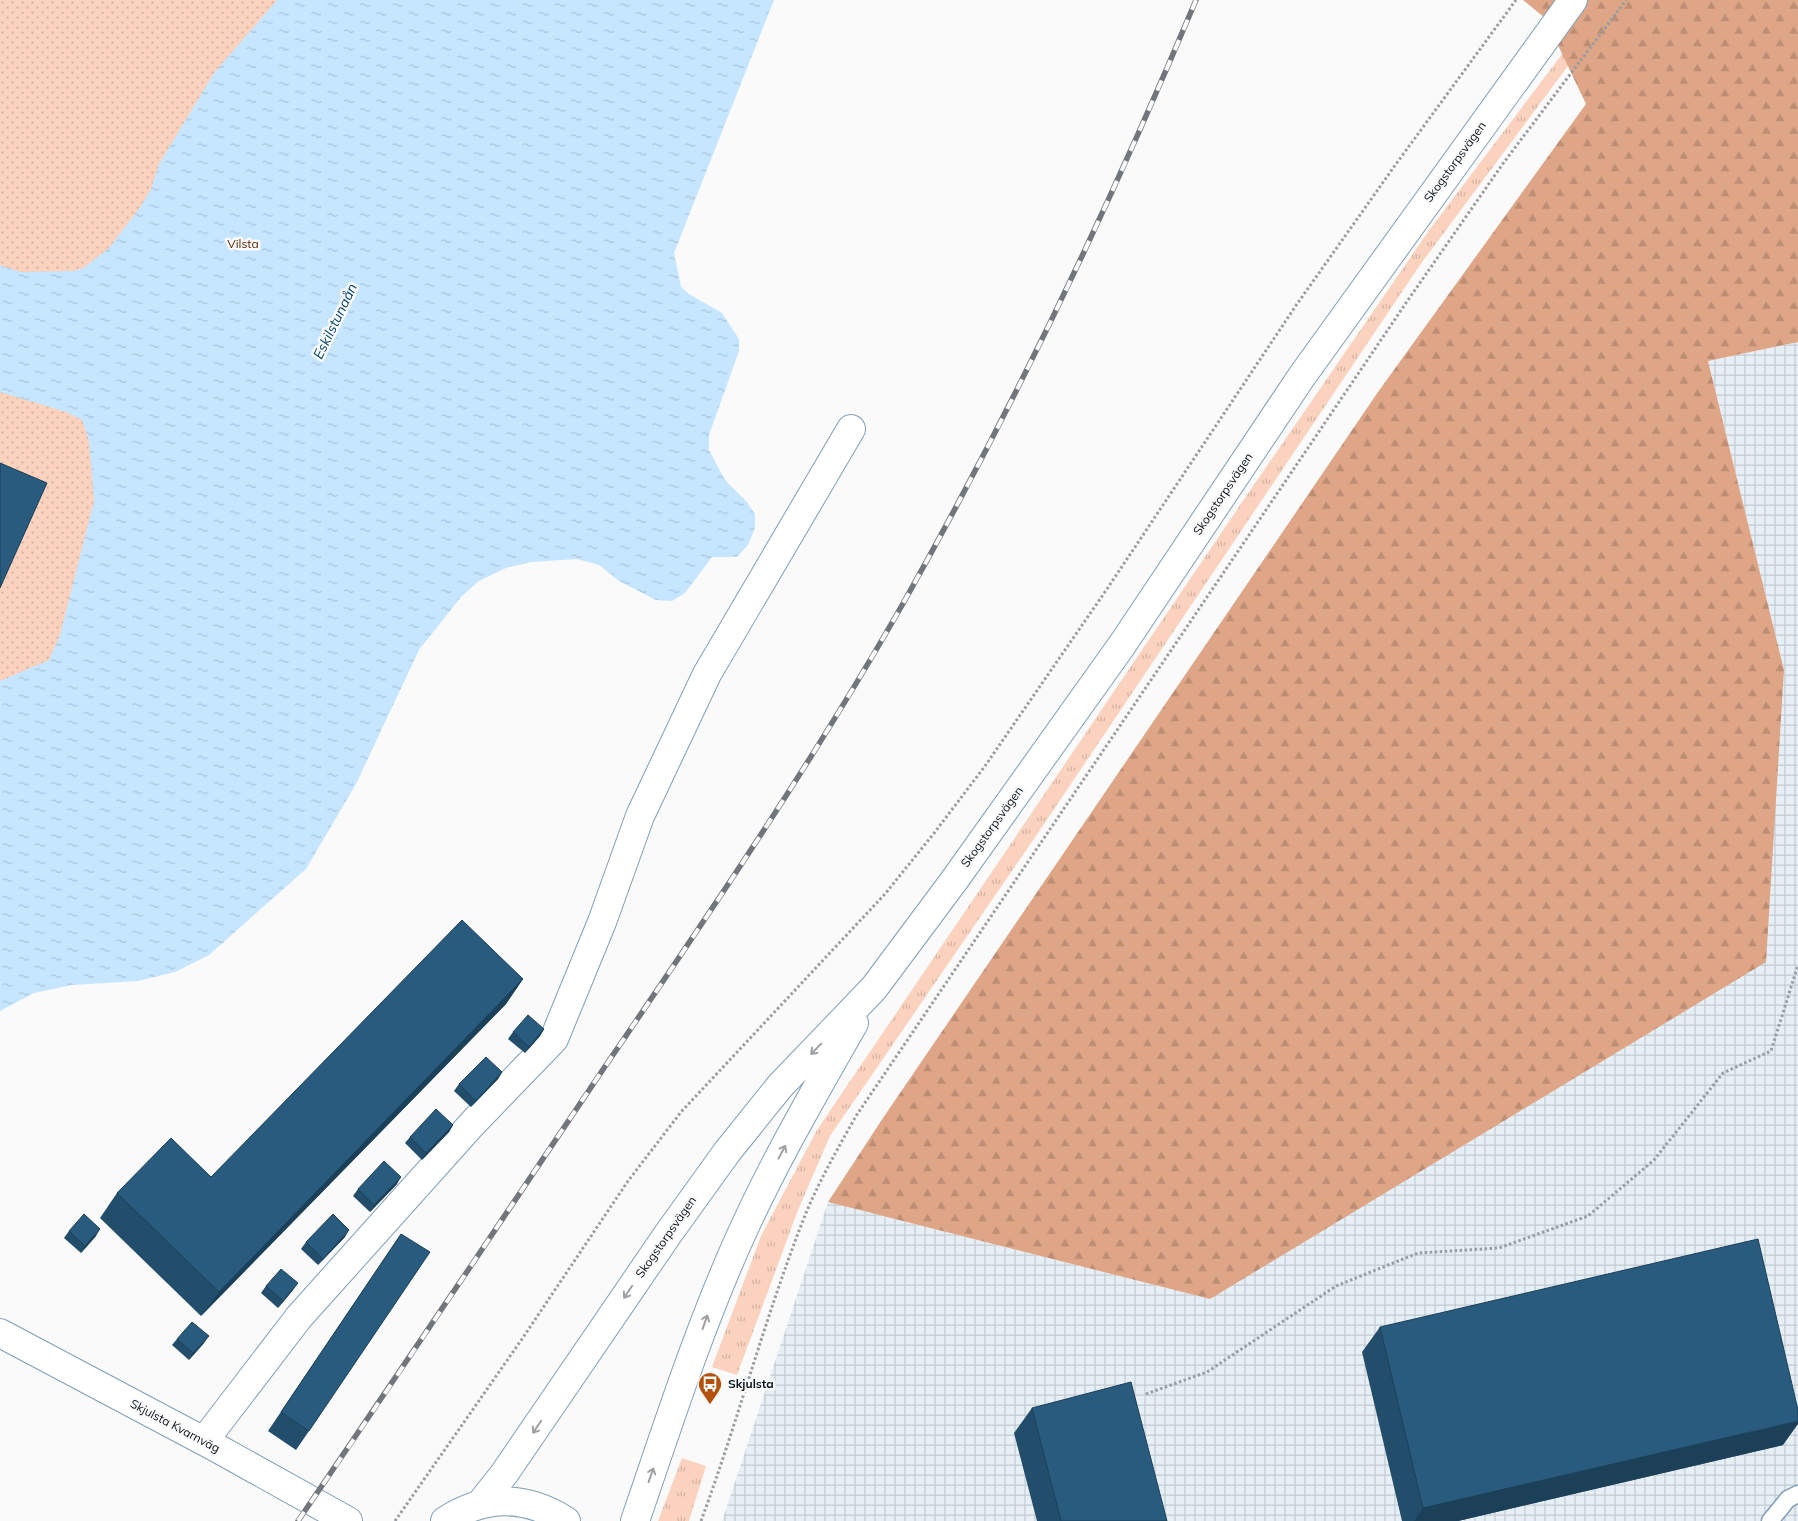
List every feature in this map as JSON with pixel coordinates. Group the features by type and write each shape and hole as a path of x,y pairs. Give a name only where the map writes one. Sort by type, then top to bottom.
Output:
{"main road":[{"name":"Skogstorpsvägen","path":"635,1521 708,1313 737,1244 791,1134 874,988 959,874 1122,645 1302,376 1572,0"},
{"path":"204,1441 299,1317 472,1124 554,1039 602,922 640,816 707,674 850,429"},
{"name":"Skogstorpsvägen","path":"481,1503 504,1474 726,1152 780,1086 874,988"},
{"name":"Skjulsta Kvarnväg","path":"0,1333 204,1441 348,1521"},
{"path":"445,1521 467,1508 495,1501 530,1504 566,1521"}],"lane":[{"path":"1770,1521 1788,1499 1798,1494"}],"path":[{"path":"395,1521 517,1347 628,1181 681,1112 885,894 985,766 1107,589 1298,304 1396,164 1516,0"},
{"path":"702,1521 782,1276 826,1169 856,1116 1408,300 1502,165 1626,0"},
{"path":"1146,1394 1207,1372 1336,1286 1418,1253 1499,1248 1588,1216 1654,1160 1723,1073 1772,1051 1798,966"}],"shaded area":[{"path":"1798,342 1798,1521 722,1521 828,1202 1210,1299 1784,670 1708,361"}],"green space":[{"name":"Vilsta","path":"0,0 703,0 0,902"},
{"path":"1523,0 1798,0 1798,342 1708,361 1784,670 1766,962 1210,1299 828,1202 883,1118 1378,392 1586,104 1545,18"},
{"path":"1603,0 1617,0 1420,265 1040,830 830,1136 798,1210 737,1375 712,1367 761,1236 817,1130 1251,489 1430,229"},
{"path":"682,1458 706,1466 689,1521 658,1521"}],"water":[{"name":"Vilsta","path":"277,0 774,0 674,253 681,287 689,294 722,313 739,339 739,351 709,435 709,450 725,480 747,502 755,514 755,528 748,545 737,557 712,557 685,593 672,601 656,600 619,581 599,565 577,559 531,562 506,568 479,581 461,597 419,650 356,784 306,869 209,955 175,972 138,981 72,985 34,993 0,1011 0,681 49,660 60,635 94,501 89,441 82,420 66,412 0,392 0,265 21,272 74,271 83,268 109,248 141,206 151,189 159,164 214,73"}],"building":[{"path":"0,463 47,483 0,588"},
{"path":"462,920 523,979 219,1292 117,1193 171,1138 211,1177"},
{"path":"528,1015 544,1029 529,1047 513,1032"},
{"path":"486,1057 502,1072 476,1101 459,1084"},
{"path":"436,1109 453,1125 426,1153 410,1137"},
{"path":"384,1161 401,1177 374,1205 358,1189"},
{"path":"84,1214 100,1229 85,1246 69,1231"},
{"path":"333,1214 349,1230 323,1259 306,1242"},
{"path":"401,1234 430,1252 309,1431 281,1412"},
{"path":"1758,1239 1798,1410 1798,1421 1423,1508 1380,1327"},
{"path":"281,1269 298,1283 283,1301 266,1286"},
{"path":"192,1322 209,1336 193,1353 177,1339"},
{"path":"1131,1382 1167,1521 1061,1521 1032,1408"}],"railway":[{"path":"298,1521 720,897 834,720 870,660 945,527 1022,379 1130,153 1196,0"}],"place":[{"name":"Skjulsta","path":"710,1405"}],"water label":[{"name":"Eskilstunaån","path":"335,321"}]}
